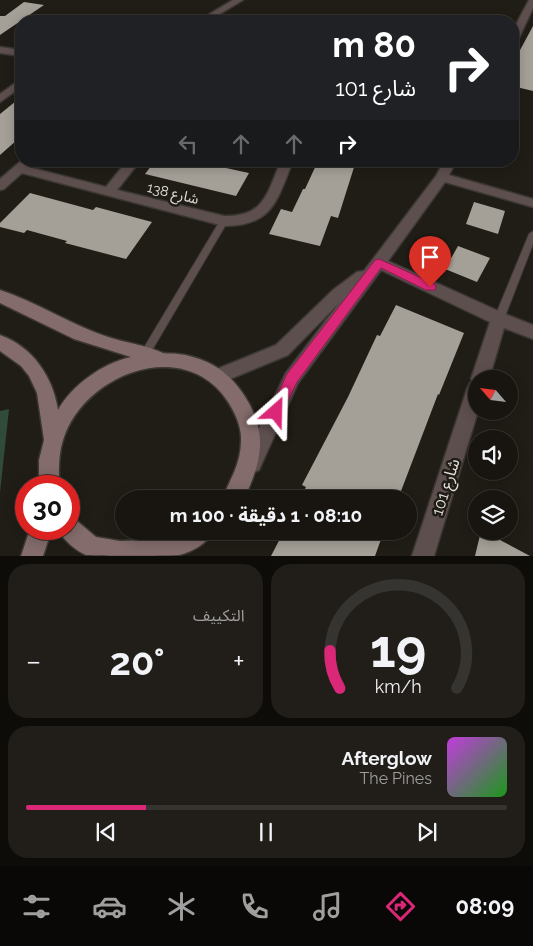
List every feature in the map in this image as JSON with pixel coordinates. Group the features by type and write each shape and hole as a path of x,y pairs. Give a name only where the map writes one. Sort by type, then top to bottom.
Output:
{"street":[{"path":"213,15 239,0"},
{"path":"519,28 533,0"},
{"path":"0,50 15,52"},
{"path":"0,99 15,87"},
{"path":"0,186 22,167"},
{"name":"شارع 138","path":"30,167 108,192 224,222 236,223 259,215 265,208 283,167"},
{"path":"108,192 129,167"},
{"path":"238,490 292,378 379,263 447,167"},
{"path":"442,176 533,202"},
{"path":"379,263 499,319 533,332"},
{"path":"218,376 282,350 338,294 379,263"},
{"path":"0,296 80,334 111,346 194,364 218,376 241,403 251,440 243,482"},
{"path":"483,370 499,319"},
{"path":"0,342 17,352 38,373 48,396 52,438 46,469 47,475"},
{"path":"52,438 67,411 87,388 112,372 139,362 167,359"},
{"name":"شارع 101","path":"423,556 468,414"},
{"path":"80,537 93,547 126,556 161,554 188,540"},
{"path":"32,556 37,540"}],"lane":[{"path":"145,354 224,222"},
{"path":"499,319 533,234"}],"green space":[{"path":"9,409 0,493 0,411"}],"building":[{"path":"24,2 44,5 29,15 15,15 15,25 0,35 0,16 5,16"},
{"path":"533,26 533,91 519,88 519,52"},
{"path":"15,102 15,142 0,155 0,114"},
{"path":"150,167 222,167 249,173 236,196 145,174"},
{"path":"315,167 354,167 338,218 331,216 320,246 269,234 281,209 292,212 303,189 305,189"},
{"path":"30,193 93,210 96,207 152,222 126,259 65,243 67,241 27,230 24,233 0,227 0,223"},
{"path":"474,202 505,211 498,234 466,224"},
{"path":"458,246 490,258 477,282 445,269"},
{"path":"396,305 464,333 438,394 401,490 304,490 306,487 302,485 348,397 377,335 380,336"},
{"path":"279,540 381,540 375,556 271,556"},
{"path":"479,540 500,540 530,556 475,556"}],"route":[{"path":"276,412 292,378 379,263 430,287"}]}
